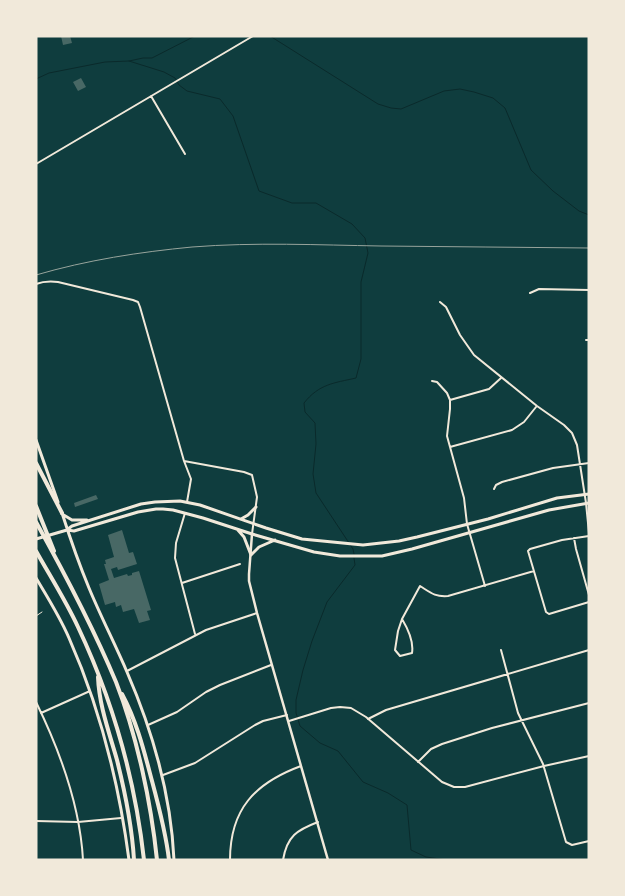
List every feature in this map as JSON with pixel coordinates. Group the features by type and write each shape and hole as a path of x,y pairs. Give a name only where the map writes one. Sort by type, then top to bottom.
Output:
{"highway":[{"path":"36,463 62,513"},
{"path":"36,506 57,561"},
{"path":"36,522 85,613 116,684 129,721 143,776 157,860"},
{"path":"36,551 74,619 98,672 114,717 138,812 144,860"},
{"path":"98,672 99,694 124,792 134,860"},
{"path":"116,684 130,709 142,746 159,808 170,860"}],"main road":[{"path":"36,440 89,588 127,671 153,739 163,776 170,814 174,860"},
{"path":"67,530 72,526 142,504 187,502 288,535 317,541 363,545 399,541 468,524 557,498 587,494"},
{"path":"36,539 156,509 174,510 296,547 340,556 365,556 394,554 548,510 587,503"},
{"path":"241,519 256,507"},
{"path":"121,510 122,516"},
{"path":"62,513 72,520 90,520"},
{"path":"237,529 244,537 251,555 259,547 275,540"},
{"path":"36,578 68,635 90,691 109,756 122,818 128,860"}],"street":[{"path":"36,164 253,36"},
{"path":"151,96 185,154"},
{"path":"36,284 52,281 58,282 138,302 191,480 187,502"},
{"path":"530,293 539,289 589,290"},
{"path":"440,302 446,307 467,346 501,378 569,429 575,439 587,494 589,534 528,551 545,610 549,614 589,602"},
{"path":"450,400 488,389 501,378"},
{"path":"432,381 437,382 450,400 447,433 484,586"},
{"path":"450,447 512,430 524,422 537,406"},
{"path":"184,461 252,475 257,497 253,523 249,581 328,860"},
{"path":"494,489 496,485 502,482 548,469 589,462"},
{"path":"185,513 179,530 175,558 195,635"},
{"path":"574,538 589,595"},
{"path":"182,583 240,564"},
{"path":"402,619 414,646 412,653 400,656 396,650 398,631 402,619 420,586 433,595 440,597 448,596 534,571"},
{"path":"127,671 206,630 257,613"},
{"path":"501,650 518,713 544,766 566,842 572,845 589,841"},
{"path":"368,719 386,710 589,650"},
{"path":"148,725 177,712 206,692 220,685 272,664"},
{"path":"41,712 90,691"},
{"path":"36,702 63,764 78,822 83,860"},
{"path":"418,762 431,749 442,744 492,728 589,703"},
{"path":"288,721 331,708 347,707 368,719 442,782 459,788 589,756"},
{"path":"163,776 195,763 255,724 287,715"},
{"path":"230,860 234,828 247,801 256,791 270,781 302,766"},
{"path":"36,821 78,822 122,818"},
{"path":"283,860 289,842 296,833 303,827 318,822"}],"lane":[{"path":"36,616 42,612"}],"building":[{"path":"61,36 70,36 72,43 63,45"},
{"path":"81,78 86,87 78,91 73,82"},
{"path":"96,495 98,499 75,507 74,503"},
{"path":"122,530 129,553 133,552 137,564 118,570 117,567 111,569 114,578 127,574 128,576 132,575 132,573 139,571 151,610 147,611 150,620 139,623 134,609 123,612 121,605 116,607 115,602 105,605 99,584 109,580 104,564 106,564 105,560 114,557 108,535"}],"waterway":[{"path":"36,79 49,73 105,62 152,58 195,36"},
{"path":"270,36 378,104 391,108 401,109 444,91 460,89 493,98 505,108 531,170 553,191 579,211 589,215"},
{"path":"129,61 164,72 175,78 179,85 187,91 220,99 233,116 259,191 292,203 316,203 352,224 365,238 368,253 361,282 361,359 356,378 321,388 304,403 305,412 315,423 316,444 313,474 316,493 353,549 354,554"},
{"path":"354,558 355,565 327,602 312,641 296,700 296,713 300,726 320,743 338,751 363,782 388,793 407,805 411,850 426,857 447,860"}],"railway":[{"path":"36,275 114,257 216,245 286,244 589,248"}]}
